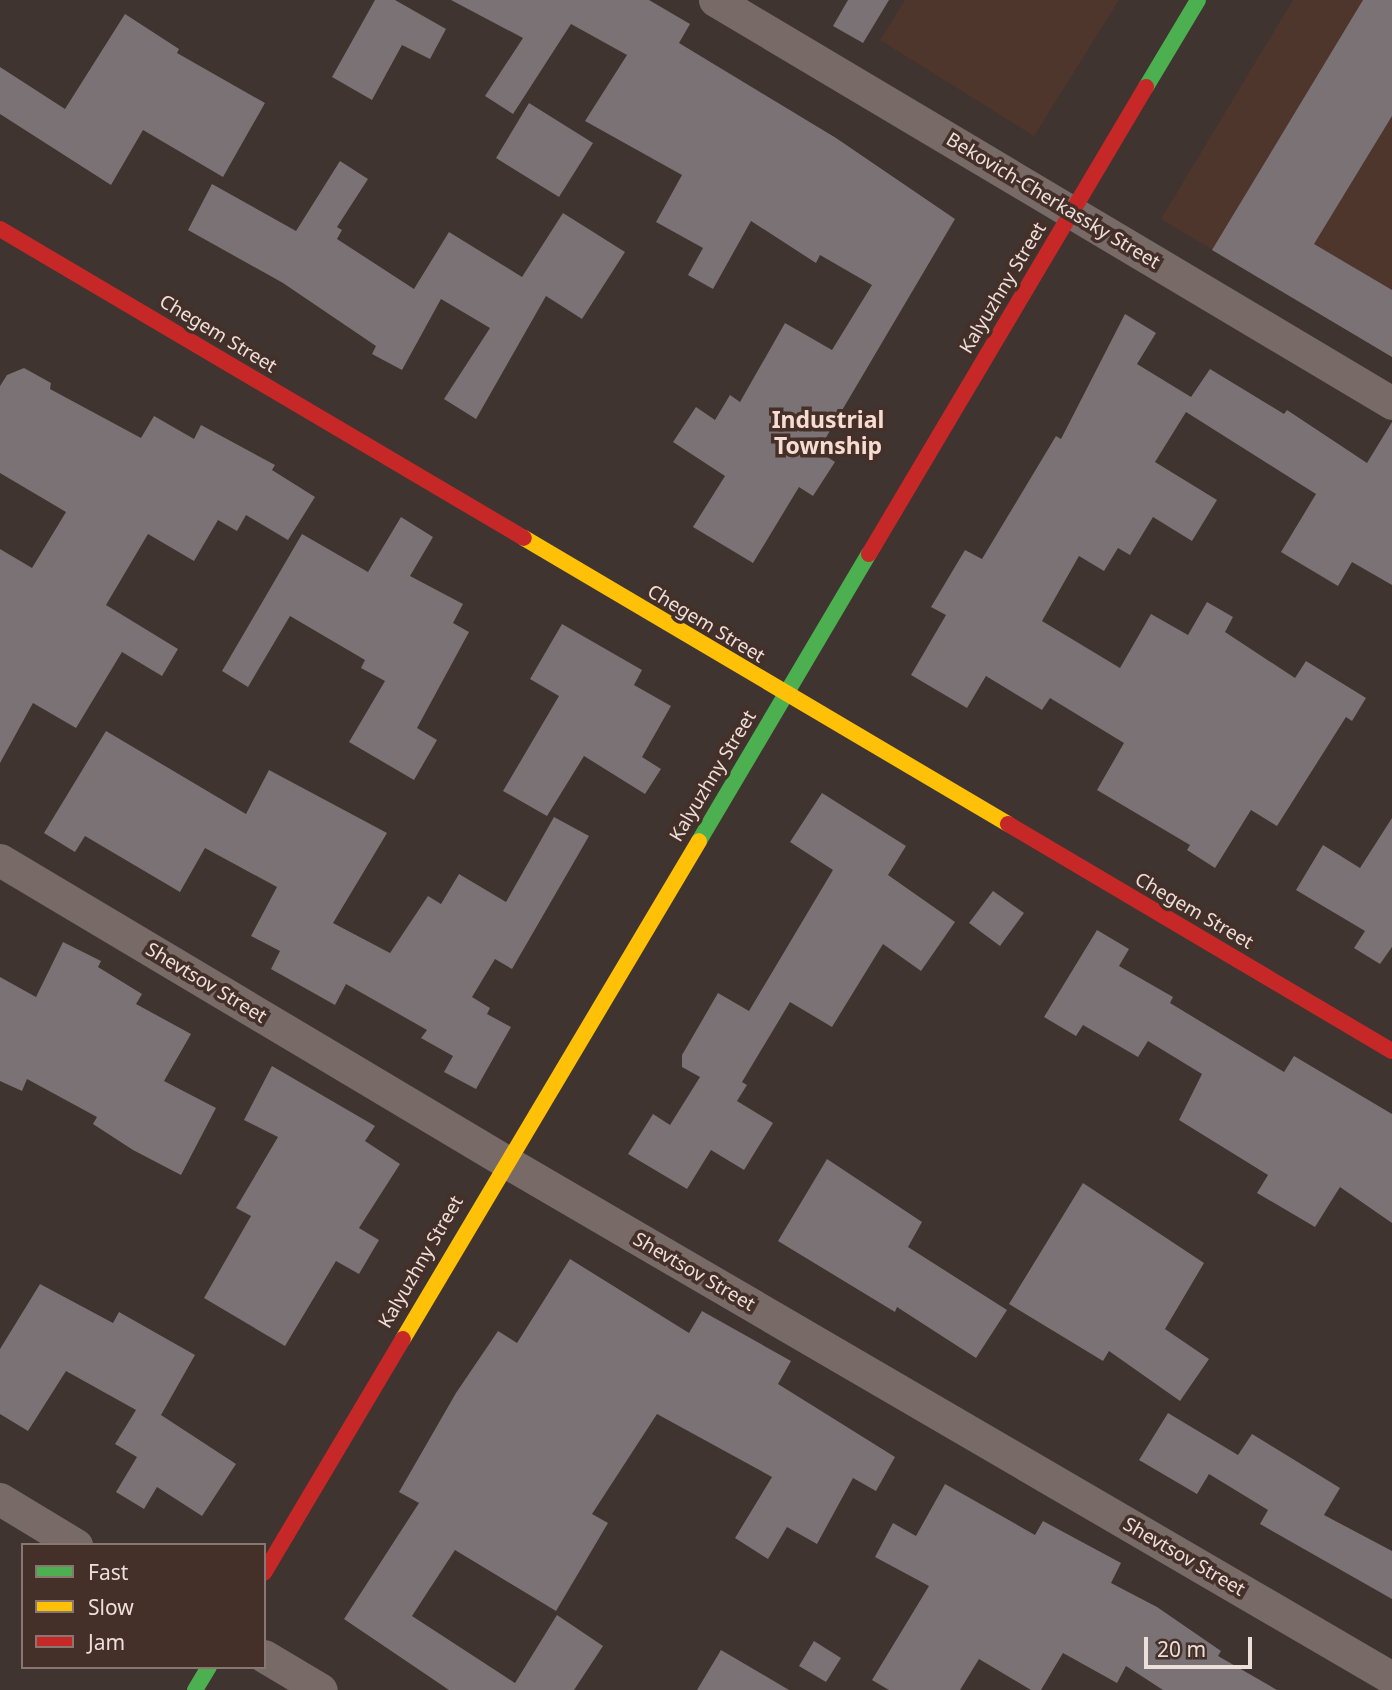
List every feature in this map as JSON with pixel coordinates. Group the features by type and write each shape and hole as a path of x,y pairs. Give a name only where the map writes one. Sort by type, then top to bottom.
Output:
{"street":[{"name":"Bekovich-Cherkassky Street","path":"715,0 1392,403"},
{"name":"Kalyuzhny Street","path":"266,1570 505,1161 786,696 1198,0"},
{"name":"Chegem Street","path":"0,229 786,696 1392,1051"},
{"name":"Shevtsov Street","path":"0,859 505,1161 1392,1678"},
{"path":"0,1499 73,1543"},
{"path":"266,1657 321,1690"},
{"path":"195,1690 208,1669"}],"shaded area":[{"path":"905,0 1119,0 1034,136 880,40"},
{"path":"1293,0 1392,0 1392,357 1161,219"}],"building":[{"path":"375,0 395,0 446,29 430,59 402,45 372,100 332,77"},
{"path":"451,0 649,0 690,24 679,43 836,138 955,219 818,451 835,462 813,496 799,487 753,563 693,527 725,476 673,442 696,407 715,420 730,395 740,402 785,323 832,350 872,285 820,255 816,263 751,221 713,289 688,275 703,248 656,222 682,175 585,121 627,55 571,24 513,114 485,96 523,38"},
{"path":"848,0 889,0 863,43 833,26"},
{"path":"1363,0 1392,0 1392,116 1314,244 1392,290 1392,357 1212,250"},
{"path":"125,14 179,49 177,53 265,103 223,177 143,130 111,185 0,114 0,67 65,109"},
{"path":"529,103 593,143 559,197 496,158"},
{"path":"340,161 368,179 337,227 342,230 337,239 414,289 449,232 522,277 563,213 625,252 582,319 546,296 476,419 444,399 490,328 441,299 402,370 372,354 376,346 283,283 188,230 212,184 296,231"},
{"path":"1125,314 1156,333 1137,364 1191,397 1210,369 1284,414 1287,410 1367,463 1392,422 1392,585 1352,562 1338,586 1281,552 1316,494 1186,412 1155,462 1217,500 1192,541 1153,517 1130,555 1118,548 1104,571 1079,556 1042,621 1120,668 1151,614 1188,635 1207,602 1233,617 1225,632 1295,678 1306,661 1366,698 1352,721 1346,717 1277,826 1251,810 1215,868 1187,850 1190,845 1097,790 1124,743 1050,698 1042,710 986,676 967,708 911,675 946,615 931,607 965,550 982,559 1056,436 1061,439"},
{"path":"24,368 51,383 50,389 141,438 154,416 194,439 201,425 275,465 272,470 315,497 288,540 246,515 237,531 218,520 194,561 148,534 106,605 178,649 162,676 122,652 76,728 33,703 0,763 0,549 32,568 66,512 0,473 0,386 7,375"},
{"path":"401,517 433,537 410,576 463,604 453,623 469,632 417,728 437,740 414,780 349,742 385,681 361,668 365,660 290,616 248,687 222,671 302,534 368,572"},
{"path":"562,624 642,670 634,685 671,706 642,757 661,769 645,794 584,756 547,816 503,791 559,696 530,679"},
{"path":"106,731 246,814 269,770 387,833 333,923 390,953 428,896 441,904 459,874 506,902 554,817 589,836 512,969 495,959 472,997 490,1008 487,1014 511,1027 476,1089 444,1072 453,1056 421,1038 427,1030 346,984 335,1005 271,969 280,951 251,936 277,887 205,848 180,892 85,836 75,852 44,833"},
{"path":"822,793 906,846 888,875 955,922 921,971 883,944 832,1027 790,1002 742,1082 747,1085 737,1101 773,1123 744,1170 711,1150 687,1189 628,1154 653,1114 670,1125 700,1077 682,1067 682,1055 718,993 749,1011 833,870 790,842"},
{"path":"1392,818 1392,947 1380,964 1354,948 1365,931 1296,890 1323,845 1360,868"},
{"path":"993,891 1024,913 1000,946 969,923"},
{"path":"1097,930 1129,949 1119,966 1173,997 1170,1003 1284,1072 1294,1056 1392,1114 1392,1223 1340,1187 1315,1227 1257,1193 1268,1175 1179,1120 1202,1074 1148,1041 1138,1057 1083,1025 1076,1036 1044,1017"},
{"path":"63,942 101,961 98,967 142,994 136,1004 191,1034 164,1081 216,1108 181,1175 133,1150 93,1124 97,1117 27,1079 22,1091 0,1081 0,977 36,997"},
{"path":"272,1066 375,1126 365,1141 400,1164 359,1228 379,1240 359,1274 336,1261 285,1346 204,1298 251,1216 236,1208 278,1137 244,1120"},
{"path":"827,1159 922,1222 908,1247 1007,1310 976,1358 897,1307 895,1312 778,1241"},
{"path":"1083,1183 1204,1263 1165,1329 1209,1359 1180,1401 1109,1351 1103,1361 1009,1304"},
{"path":"570,1259 689,1333 702,1311 791,1361 778,1384 895,1457 876,1491 853,1478 817,1544 787,1527 768,1559 735,1538 772,1477 657,1414 592,1514 608,1523 556,1611 455,1550 412,1616 515,1683 557,1615 603,1646 574,1690 449,1690 344,1619 419,1503 399,1492 456,1393 498,1331 517,1343"},
{"path":"40,1284 113,1323 119,1312 195,1355 161,1415 236,1464 202,1516 157,1487 144,1509 116,1492 137,1457 115,1444 136,1410 66,1371 28,1431 0,1414 0,1349"},
{"path":"1168,1413 1238,1455 1252,1434 1340,1488 1324,1515 1392,1551 1392,1599 1260,1524 1268,1510 1209,1474 1197,1494 1139,1460"},
{"path":"945,1484 1035,1535 1043,1521 1121,1563 1111,1583 1157,1607 1221,1651 1218,1656 1277,1690 1163,1690 1126,1666 1117,1683 1063,1653 1041,1690 1031,1690 979,1659 960,1690 889,1690 872,1680 929,1586 875,1557 893,1523 916,1536"},
{"path":"814,1641 841,1658 826,1682 799,1666"},
{"path":"721,1650 789,1690 697,1690"}],"traffic: fast":[{"path":"1146,87 1198,0"},
{"path":"699,841 869,554"},
{"path":"195,1690 208,1669"}],"traffic: slow":[{"path":"524,538 1008,824"},
{"path":"403,1339 699,841"}],"traffic: jam":[{"path":"869,554 1146,87"},
{"path":"0,229 524,538"},
{"path":"1008,824 1392,1051"},
{"path":"266,1570 403,1339"}],"district":[{"name":"Industrial Township","path":"828,432"}]}
